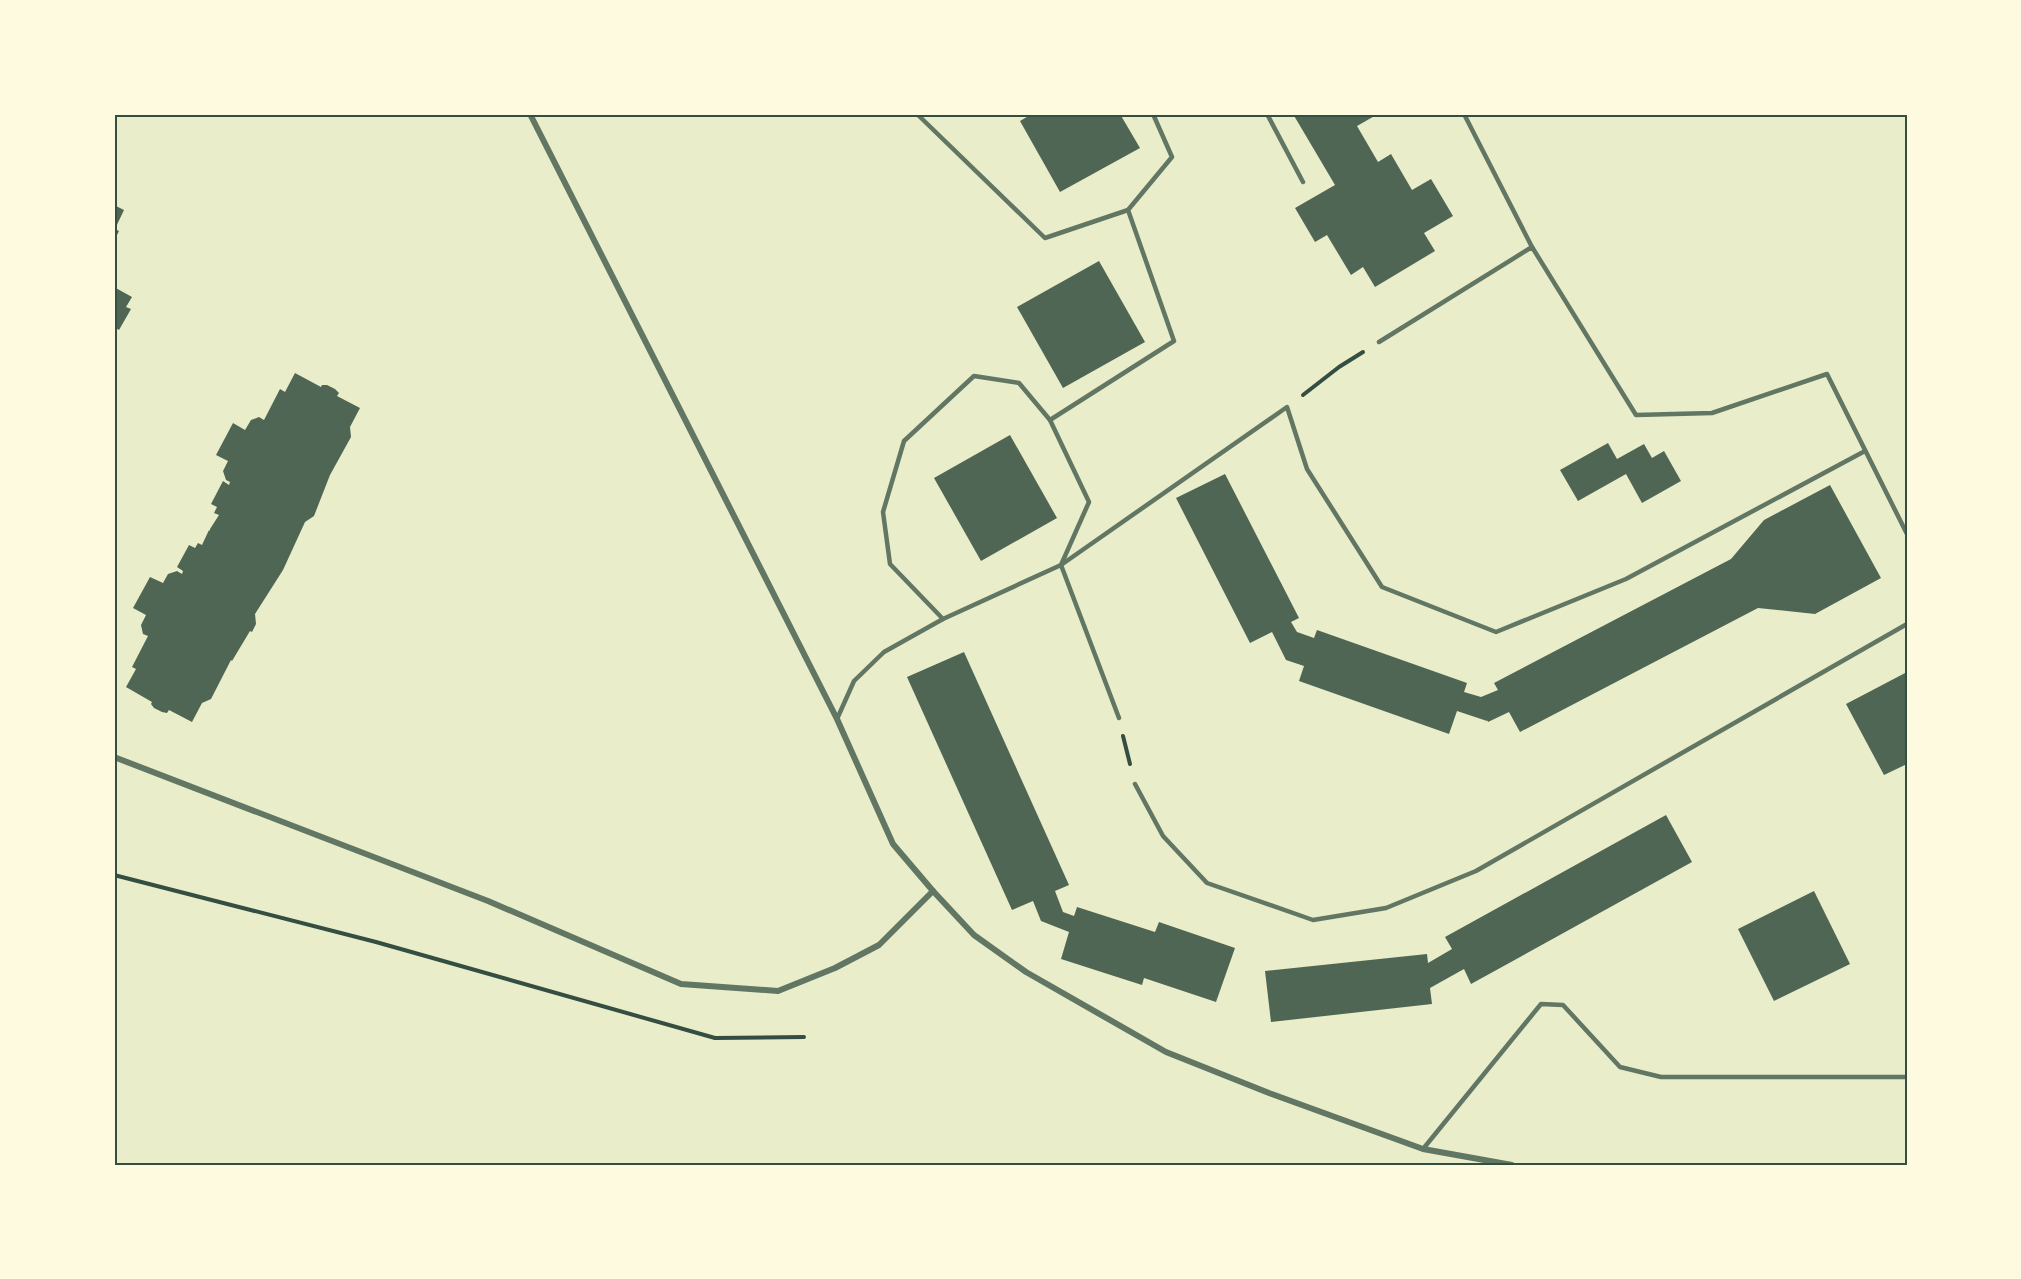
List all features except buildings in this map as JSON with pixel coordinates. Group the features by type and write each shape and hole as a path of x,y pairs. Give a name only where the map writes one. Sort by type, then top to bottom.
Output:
{"street":[{"path":"530,114 837,719 893,844 974,935 1026,972 1166,1052 1269,1093 1423,1149 1512,1165"},
{"path":"114,757 488,901 681,984 778,991 835,968 879,945 933,891"}],"lane":[{"path":"917,114 1045,238 1128,210 1172,157 1153,114"},
{"path":"1267,114 1303,182"},
{"path":"1464,114 1532,247 1636,415 1712,413 1827,374 1907,534"},
{"path":"1050,420 1174,341 1128,210"},
{"path":"1379,342 1532,247"},
{"path":"943,619 890,564 883,512 904,441 974,376 1019,383 1050,420 1089,502 1061,566 1119,718"},
{"path":"837,719 854,681 884,652 943,619 1061,566 1287,407 1307,469 1382,586 1496,632 1626,579 1865,451"},
{"path":"1135,784 1163,836 1207,883 1313,920 1386,909 1476,871 1907,624"},
{"path":"1423,1149 1540,1004 1563,1005 1620,1066 1661,1077 1907,1077"}],"path":[{"path":"1287,407 1339,367 1379,342"},
{"path":"1119,718 1135,784"},
{"path":"114,875 376,942 715,1038 804,1038"}]}
